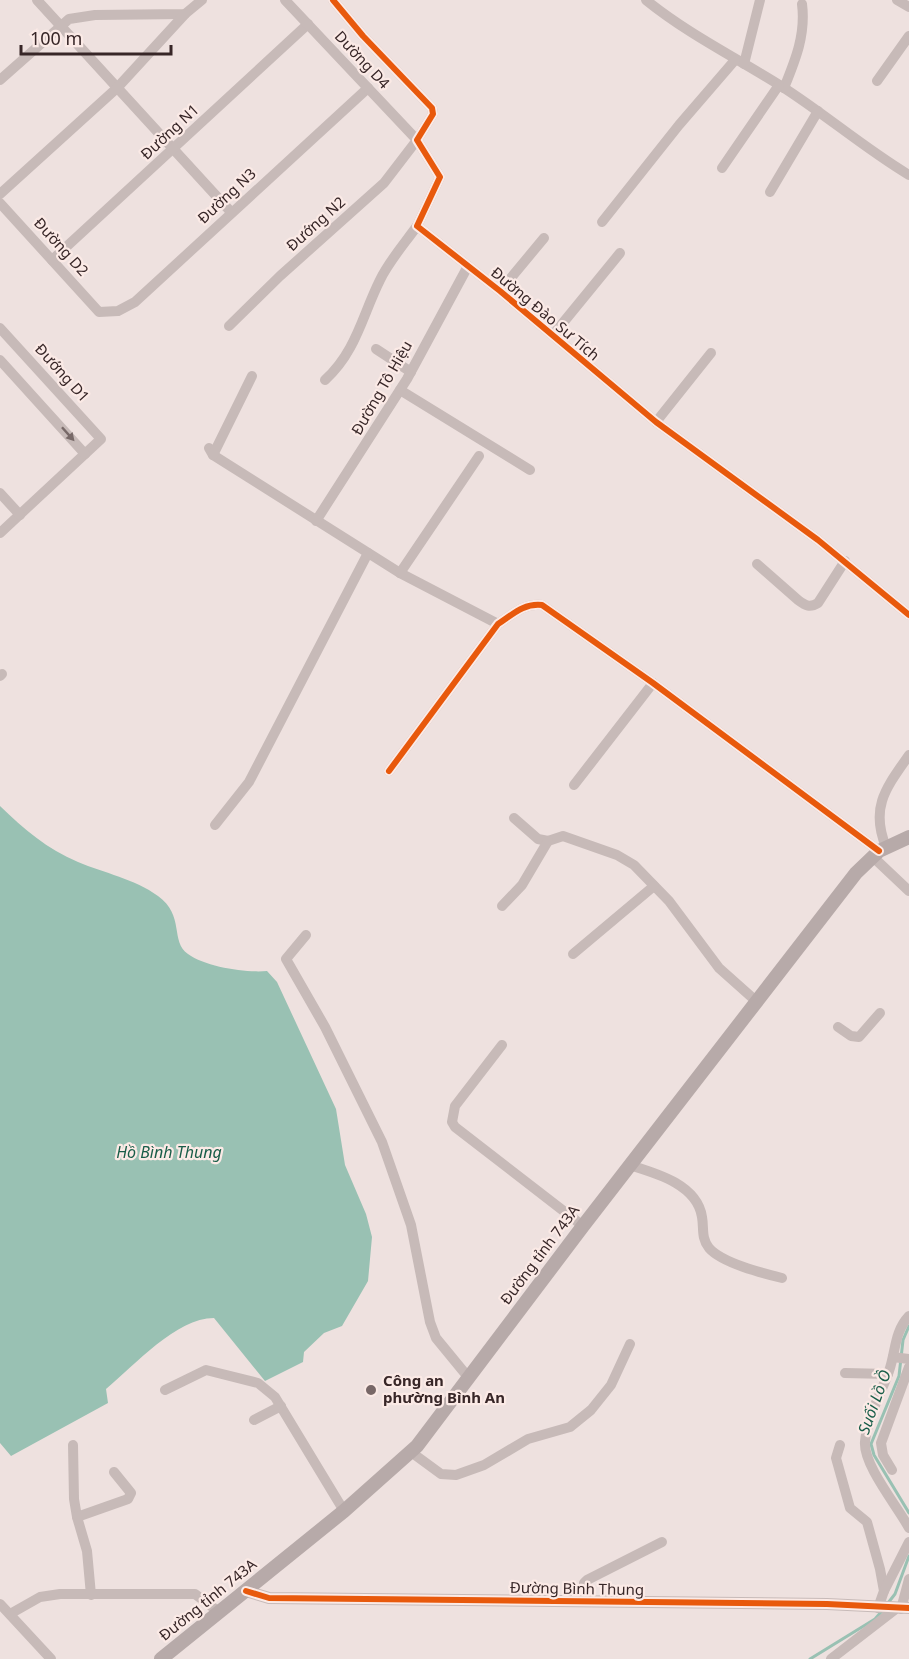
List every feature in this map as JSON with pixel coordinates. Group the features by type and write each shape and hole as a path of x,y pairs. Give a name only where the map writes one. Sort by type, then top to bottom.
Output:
{"main road":[{"name":"Đường tỉnh 743A","path":"160,1659 344,1511 411,1452 629,1165 856,873 879,852 909,837"}],"street":[{"path":"37,0 231,212"},
{"path":"0,194 117,88 185,14 202,0"},
{"name":"Dường D4","path":"285,0 417,140"},
{"path":"325,380 337,369 352,347 381,278 417,226 440,177 417,140 433,114 432,108 363,36 333,0"},
{"path":"646,0 691,34 782,87 881,158 909,175"},
{"path":"602,222 679,125 739,62 760,0"},
{"path":"897,0 909,7"},
{"path":"722,168 782,87 799,51 804,17 802,4"},
{"path":"0,80 60,26 79,16 185,14"},
{"name":"Đường N1","path":"52,260 308,24"},
{"path":"877,81 909,36"},
{"name":"Đường N3","path":"99,312 118,311 135,302 368,88"},
{"path":"770,192 818,111"},
{"name":"Đướng N2","path":"229,326 280,276 384,183 417,140"},
{"name":"Đường D2","path":"0,203 99,312"},
{"name":"Đường Đào Sư Tích","path":"417,226 500,291 656,422 845,561 909,615"},
{"path":"500,291 544,238"},
{"path":"553,335 620,253"},
{"name":"Đường Tô Hiệu","path":"316,521 411,372 468,266"},
{"name":"Đướng D1","path":"0,328 101,439 85,454"},
{"path":"376,349 411,372"},
{"path":"656,422 711,353"},
{"path":"0,360 85,454 0,533"},
{"path":"252,376 211,452 368,554 498,624"},
{"path":"400,390 530,470"},
{"path":"47,412 62,396"},
{"path":"400,573 479,456"},
{"path":"0,492 20,515"},
{"path":"215,825 249,782 368,554"},
{"path":"757,564 798,600 812,606 825,594 845,561"},
{"path":"389,771 498,624 520,608 532,604 543,605 653,683 879,852 909,891"},
{"path":"574,785 653,683"},
{"path":"879,852 878,811 909,755"},
{"path":"514,818 531,836 548,841 563,836 617,855 634,865 669,901 719,968 756,1001"},
{"path":"502,906 522,885 548,841"},
{"path":"573,954 654,886"},
{"path":"306,935 286,959 325,1027 382,1142 411,1225 430,1322 436,1338 468,1377"},
{"path":"838,1027 851,1036 859,1037 880,1013"},
{"path":"502,1045 455,1106 452,1122 455,1127 583,1226"},
{"path":"629,1165 668,1178 696,1202 702,1215 704,1239 713,1252 750,1269 782,1278"},
{"path":"909,1316 900,1326 888,1374 870,1419 864,1444 871,1464 909,1528"},
{"path":"411,1452 441,1474 456,1475 484,1465 528,1439 570,1427 591,1410 611,1385 630,1344"},
{"path":"892,1470 883,1455 881,1443 909,1362 893,1357"},
{"path":"165,1390 206,1370 258,1383 281,1406 304,1448 344,1511"},
{"path":"845,1373 888,1374"},
{"path":"254,1420 281,1406"},
{"path":"74,1445 74,1499 87,1551 91,1595"},
{"path":"840,1445 836,1458 850,1508 863,1516 867,1522 884,1591 894,1608"},
{"path":"77,1517 128,1499 131,1493 114,1472"},
{"path":"584,1601 587,1580 662,1542"},
{"path":"884,1591 909,1542"},
{"path":"831,1659 894,1608 909,1579"},
{"name":"Đường Bình Thung","path":"246,1591 269,1598 827,1604 894,1608"},
{"path":"10,1614 40,1597 60,1594 195,1594 219,1612"},
{"path":"0,1604 51,1659"}],"water":[{"name":"Hồ Bình Thung","path":"0,806 56,851 78,862 139,885 158,896 172,911 180,943 188,954 196,959 226,968 267,971 277,982 336,1109 345,1165 366,1214 372,1237 368,1281 342,1326 324,1333 304,1352 303,1362 265,1381 214,1318 200,1320 185,1326 157,1344 106,1389 108,1403 11,1456 0,1443"}],"waterway":[{"name":"Suối Lồ Ồ","path":"909,1326 903,1340 899,1376 871,1444 874,1455 909,1513"},
{"name":"Suối Lồ Ồ","path":"888,1603 895,1594 909,1556"},
{"name":"Suối Lồ Ồ","path":"810,1659 875,1619 882,1611"}],"cycle path":[{"path":"333,0 363,36 432,108 433,114 417,140 440,177 417,226 500,291 656,422 818,540 909,615"},
{"path":"389,771 498,624 524,607 542,605 653,683 879,851"},
{"path":"246,1591 269,1598 827,1604 909,1608"}],"place":[{"name":"Công an phường Bình An","path":"371,1390"}]}
